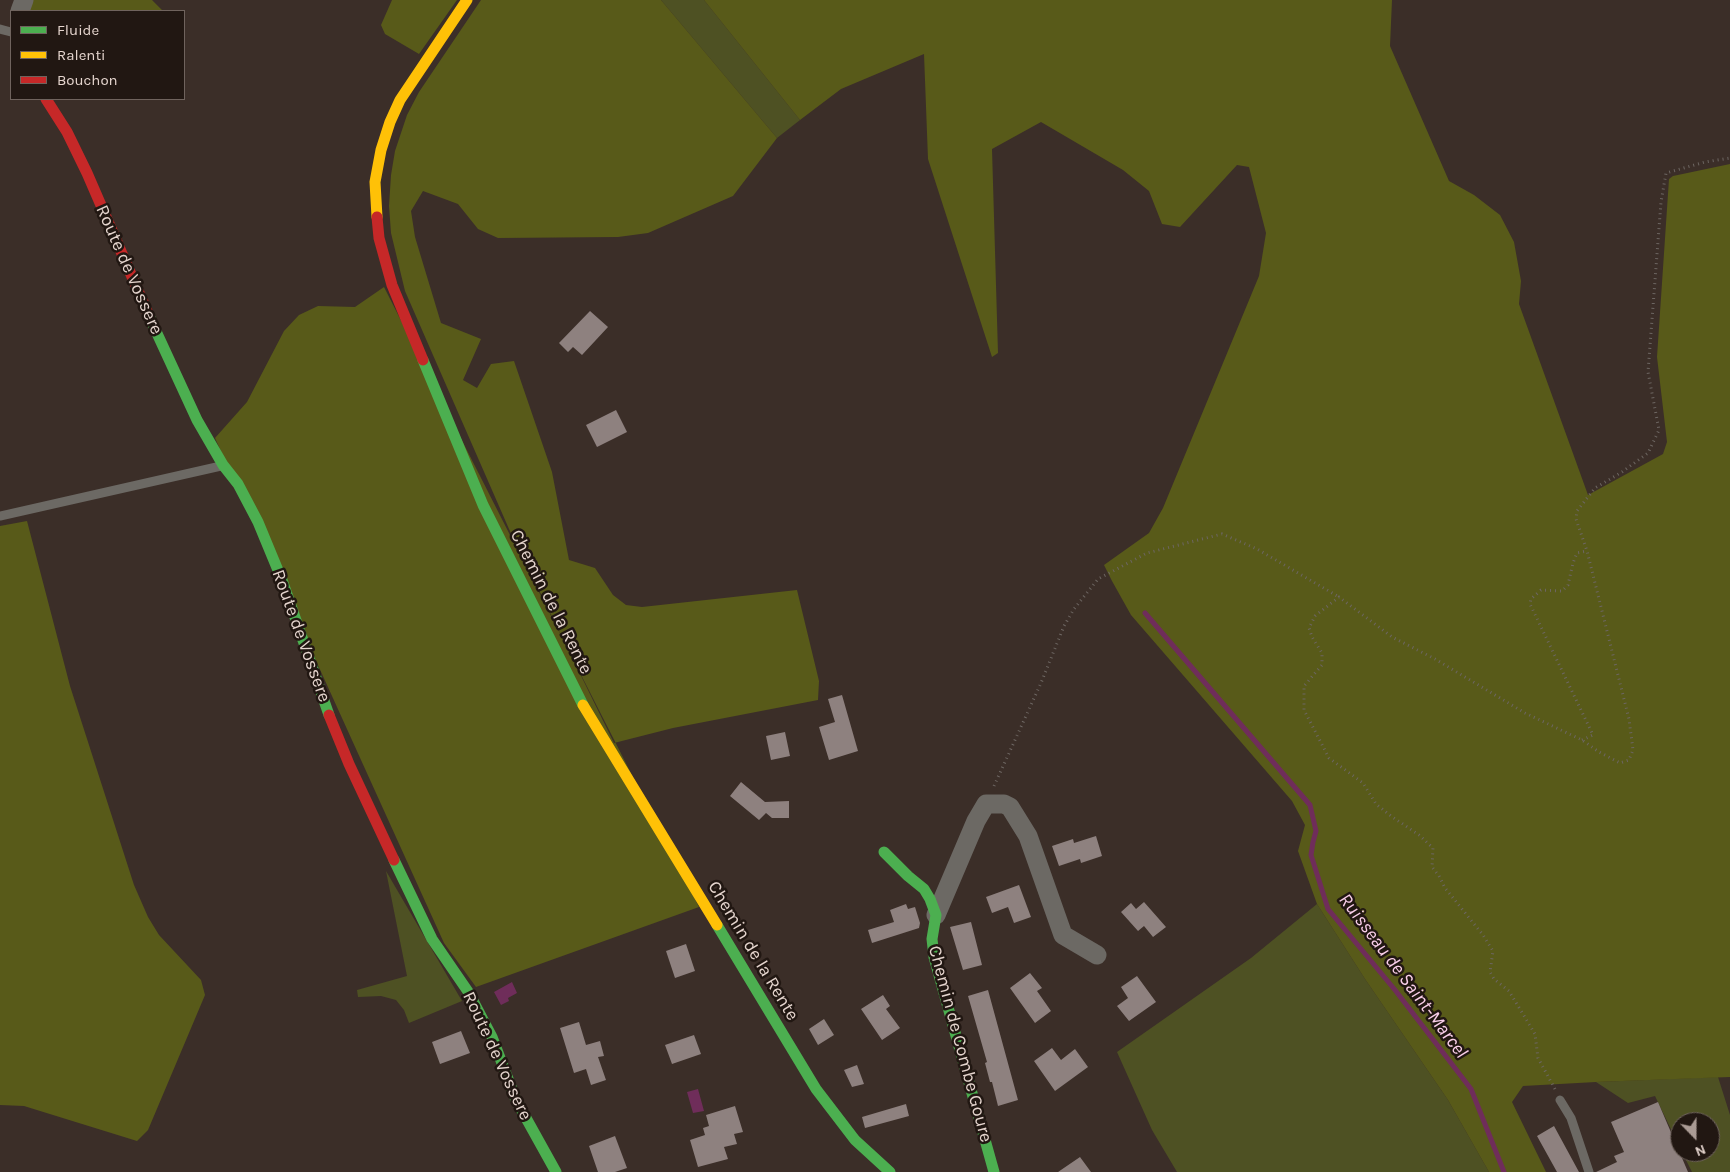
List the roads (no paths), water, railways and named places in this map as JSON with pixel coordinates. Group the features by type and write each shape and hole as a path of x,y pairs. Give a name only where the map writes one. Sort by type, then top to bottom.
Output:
{"street":[{"name":"Chemin de la Rente","path":"467,0 400,100 380,150 375,182 376,212 379,238 392,285 483,505 598,732 756,988 816,1090 855,1140 890,1172"},
{"name":"Route de Vossere","path":"47,100 67,132 84,166 182,390 197,420 223,465 238,484 258,522 282,580 332,722 376,823 432,939 469,993 492,1037 516,1100 556,1172"},
{"name":"Chemin de Combe Goure","path":"994,1172 934,956 932,939 936,915 976,821 986,804 1004,804 1010,807 1028,836 1063,935 1097,956"},
{"path":"884,852 908,876 924,888 936,915"}],"lane":[{"path":"0,516 223,465"},
{"path":"1560,1100 1571,1118 1590,1172"}],"waterway":[{"name":"Ruisseau de Saint-Marcel","path":"1145,613 1310,805 1316,831 1311,855 1328,909 1395,990 1471,1089 1504,1172"}]}
